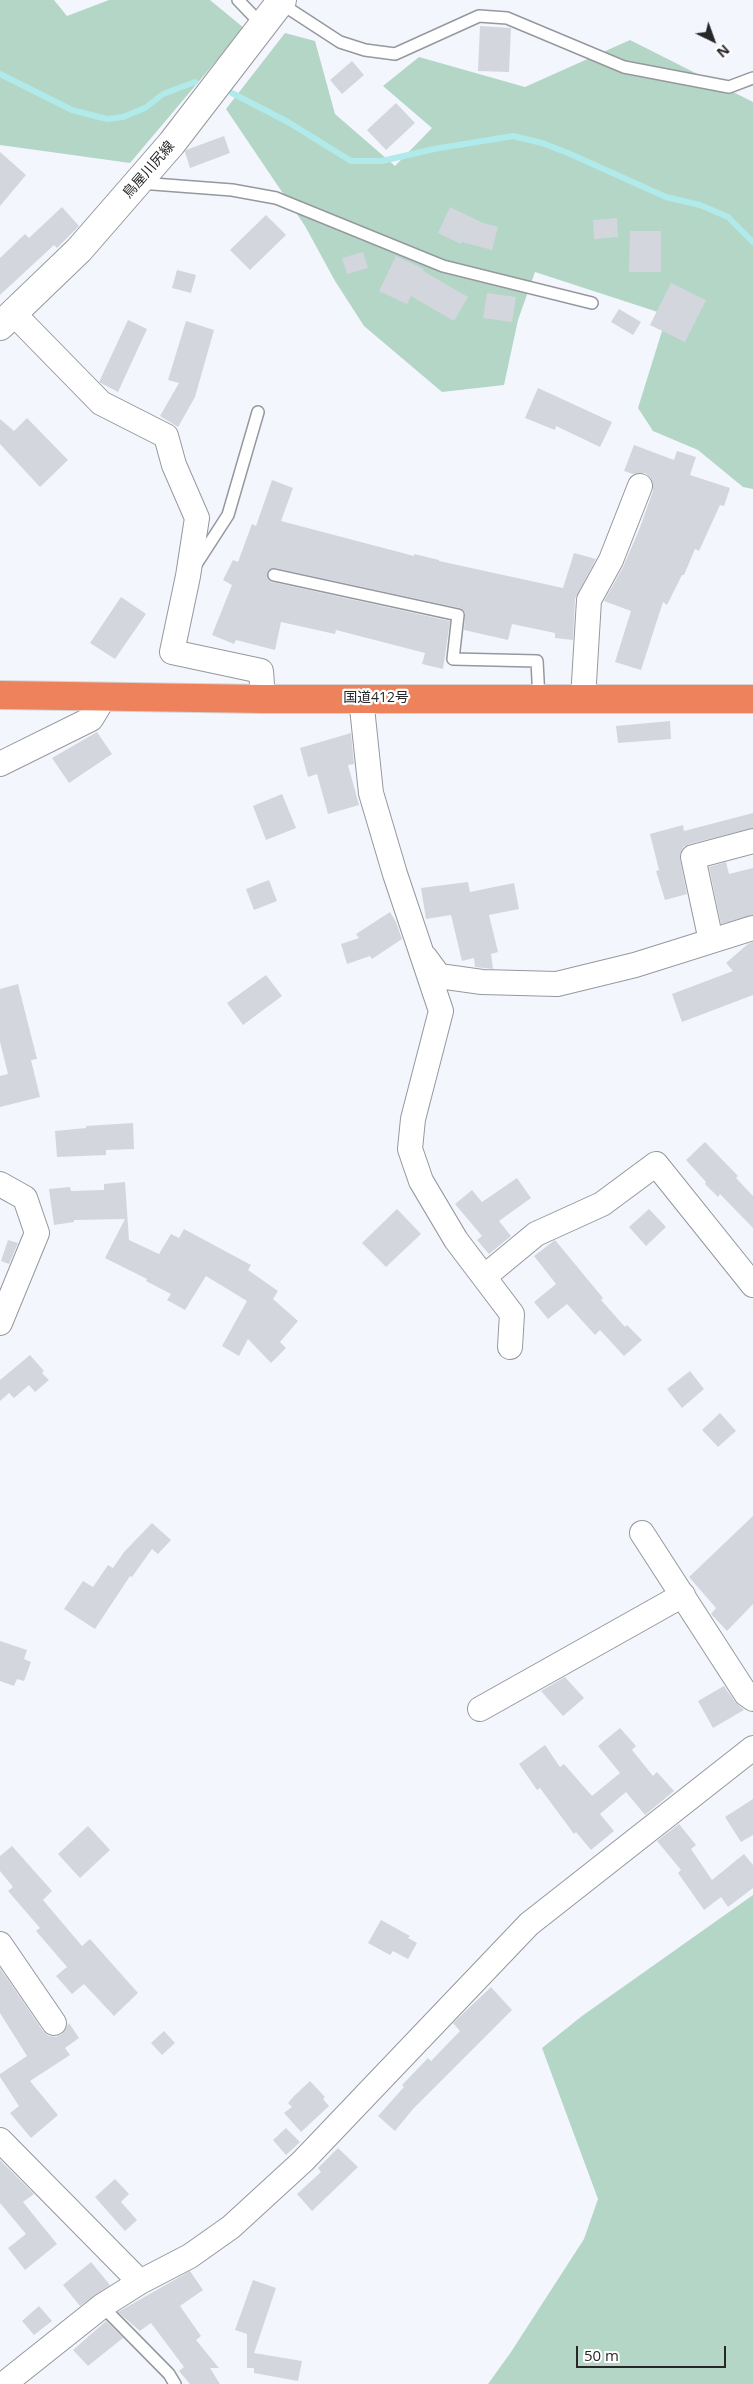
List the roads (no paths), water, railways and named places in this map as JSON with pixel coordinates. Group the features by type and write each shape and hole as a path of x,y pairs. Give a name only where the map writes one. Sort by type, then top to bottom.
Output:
{"highway":[{"name":"国道412号","path":"0,696 263,699 753,699"}],"main road":[{"name":"鳥屋川尻線","path":"7,320 79,250 172,144 281,2"}],"street":[{"path":"7,320 101,403 166,436 174,465 197,518 188,576 172,652 261,671 263,699"},
{"path":"583,699 589,600 611,560 640,486"},
{"path":"0,764 91,719 105,696"},
{"path":"361,698 372,793 394,874 441,1011 413,1119 410,1149 421,1181 456,1240 512,1314 510,1347"},
{"path":"711,941 693,857 753,841"},
{"path":"421,952 438,976 482,982 557,984 635,965 753,928"},
{"path":"484,1277 536,1234 602,1204 656,1164 753,1285"},
{"path":"0,1184 25,1198 37,1233 0,1323"},
{"path":"642,1533 746,1694 753,1699"},
{"path":"480,1710 683,1595"},
{"path":"4,2384 102,2306 140,2282 190,2256 231,2227 303,2161 529,1924 753,1748"},
{"path":"0,1944 54,2023"},
{"path":"0,2140 140,2282"}],"lane":[{"path":"238,0 262,25"},
{"path":"281,2 340,42 365,50 395,54 479,16 507,18 624,67 729,87 753,78"},
{"path":"138,183 232,190 276,198 443,266 592,303"},
{"path":"188,576 228,515 258,412"},
{"path":"274,574 458,615 453,659 537,661 539,698"},
{"path":"102,2306 168,2374 175,2384"}],"waterway":[{"path":"0,74 72,110 107,119 123,117 145,108 163,94 195,82"},
{"path":"232,93 288,122 351,161 382,161 434,149 513,136 542,143 666,197 700,205 728,217 753,242"}]}
